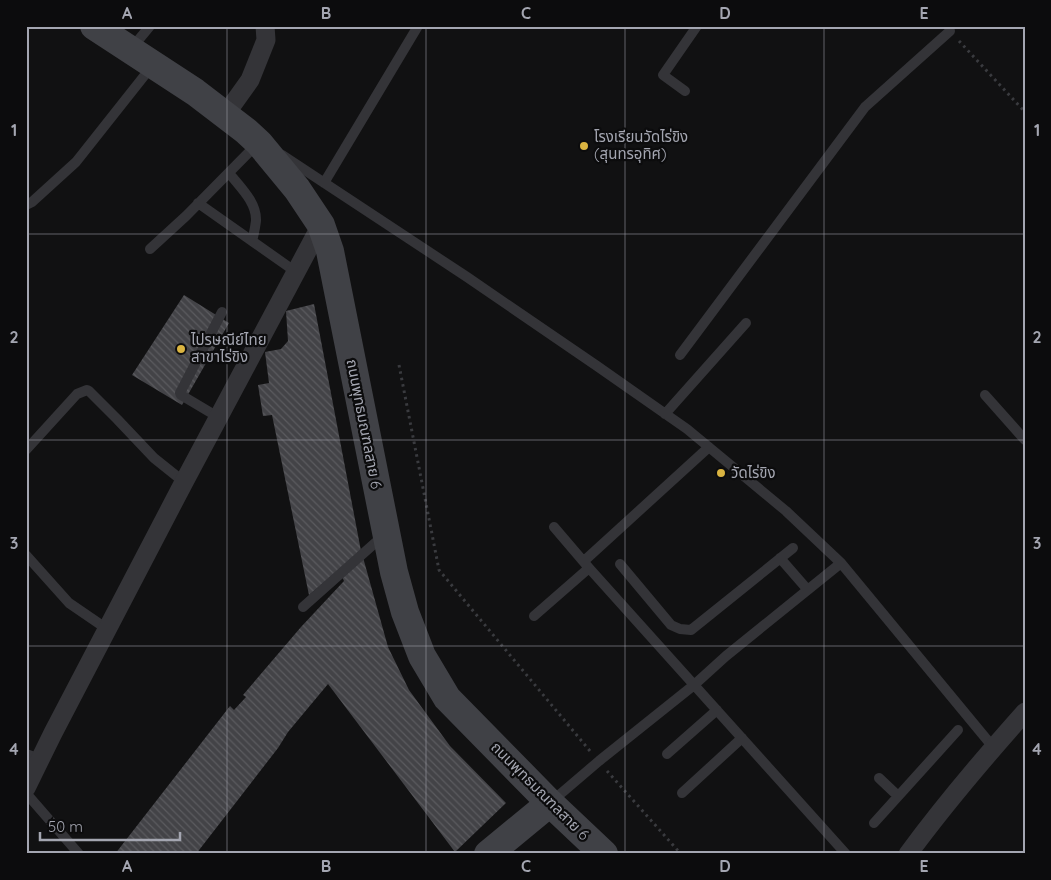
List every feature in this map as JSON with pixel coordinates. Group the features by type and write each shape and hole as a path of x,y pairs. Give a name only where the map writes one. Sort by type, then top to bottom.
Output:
{"main road":[{"name":"ถนนพุทธมณฑลสาย 6","path":"94,26 195,92 243,129 297,189 321,225 330,251 394,572 405,612 422,656 447,698 550,803 604,854"},
{"path":"488,854 550,803"}],"street":[{"path":"243,129 250,80 266,40 265,26"},
{"path":"26,788 33,756 107,629 321,225"},
{"path":"908,854 937,815 993,747 1025,712"}],"lane":[{"path":"130,50 150,26"},
{"path":"324,183 418,26"},
{"path":"685,91 663,75 697,26"},
{"path":"680,355 865,107 950,31"},
{"path":"26,205 32,202 76,162 153,65"},
{"path":"150,249 229,173 243,129 467,277 597,366 709,447 786,511 841,563 993,747"},
{"path":"229,173 251,201 254,209 256,219 252,241"},
{"path":"198,203 296,272"},
{"path":"218,418 180,393 222,312"},
{"path":"665,414 746,323"},
{"path":"26,450 76,394 87,390 154,458 184,482"},
{"path":"985,396 1025,440"},
{"path":"534,616 709,447"},
{"path":"554,527 846,854"},
{"path":"303,607 386,534"},
{"path":"620,564 671,625 680,629 691,630 793,548"},
{"path":"26,555 70,603 107,629"},
{"path":"780,558 807,589"},
{"path":"550,803 807,589 841,563"},
{"path":"667,754 716,710"},
{"path":"874,823 958,730"},
{"path":"682,793 742,738"},
{"path":"879,778 898,796"},
{"path":"26,793 79,854"}],"path":[{"path":"950,31 1025,112"},
{"path":"399,365 439,570 599,761 681,854"}],"building":[{"name":"ไปรษณีย์ไทย สาขาไร่ขิง","path":"184,295 229,323 182,405 132,375"},
{"path":"314,304 361,551 388,647 409,690 450,746 506,803 455,852 328,684 288,732 278,748 196,854 115,854 230,706 234,710 246,697 243,695 301,627 344,581 339,570 309,595 272,415 263,416 258,385 269,383 265,352 281,349 288,341 286,311"}],"place":[{"name":"โรงเรียนวัดไร่ขิง (สุนทรอุทิศ)","path":"584,146"},
{"name":"ไปรษณีย์ไทย สาขาไร่ขิง","path":"181,349"},
{"name":"วัดไร่ขิง","path":"721,473"}]}
